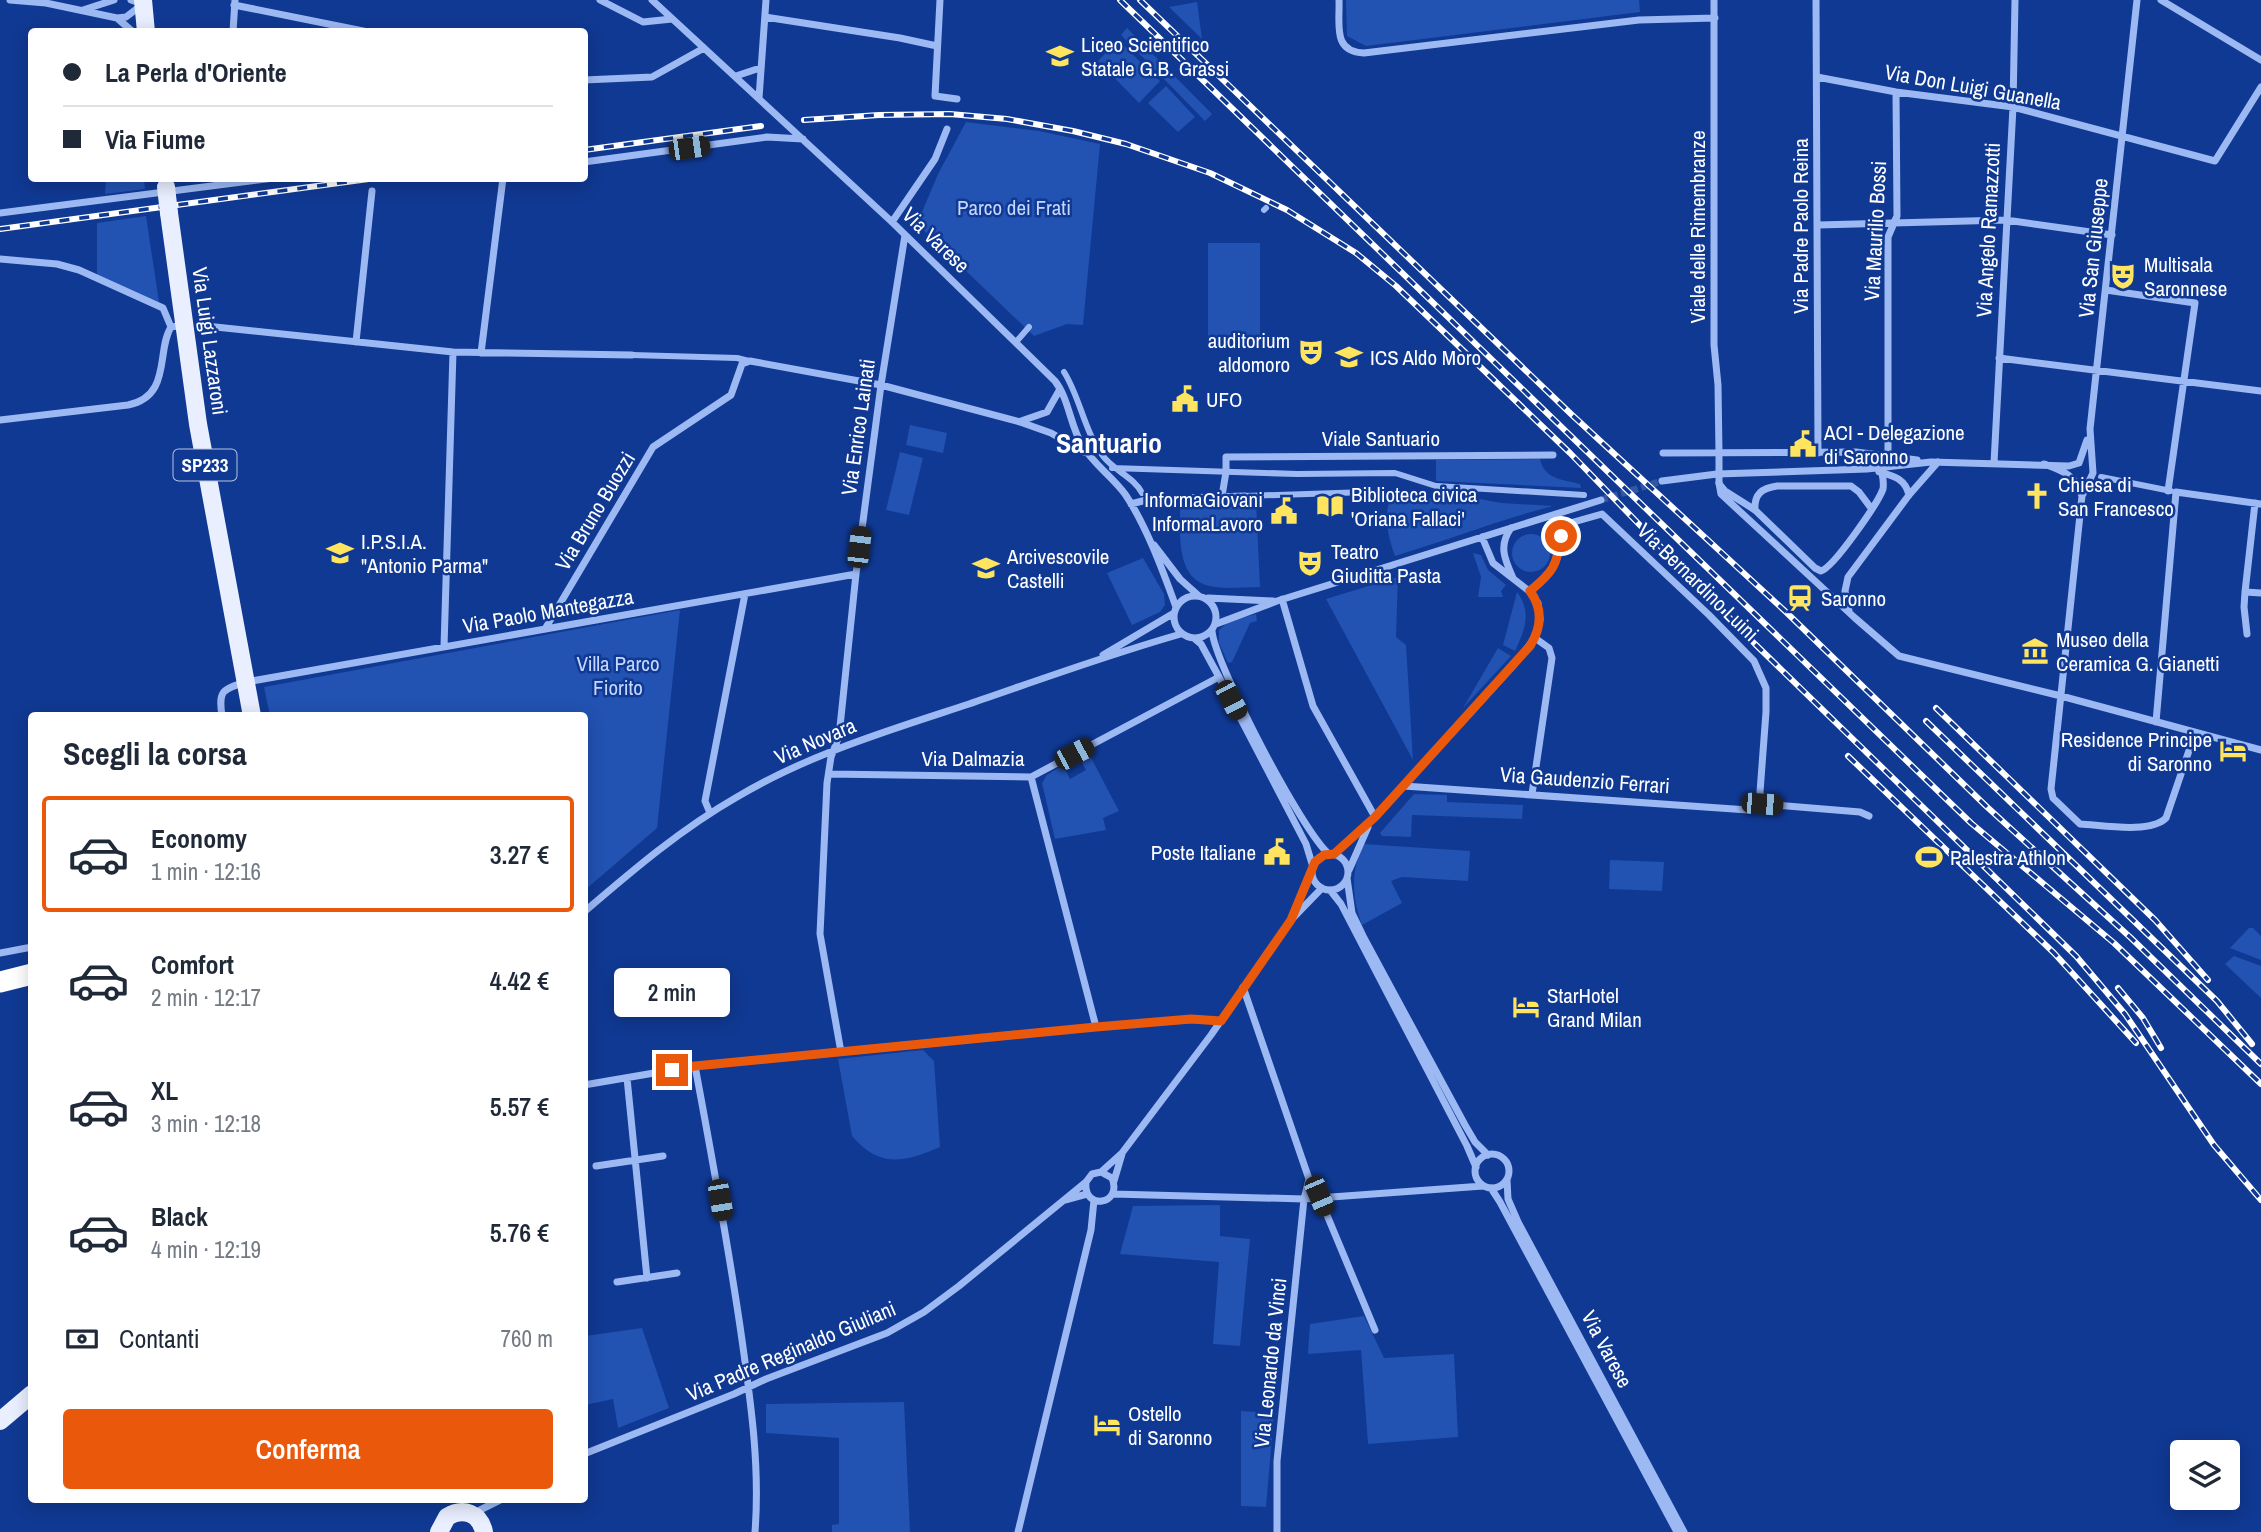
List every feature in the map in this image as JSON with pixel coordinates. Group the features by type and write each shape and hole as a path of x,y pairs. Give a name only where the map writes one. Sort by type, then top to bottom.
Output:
{"highway":[{"path":"0,982 28,975"},
{"path":"0,992 28,986"}],"main road":[{"path":"139,1 145,28"},
{"name":"Via Luigi Lazzaroni","path":"165,183 198,425 251,712"},
{"path":"0,1422 28,1398"},
{"path":"439,1531 440,1503"},
{"path":"439,1531 447,1517 467,1509 483,1527 484,1532"}],"street":[{"path":"10,0 83,10 117,18 126,17 139,1"},
{"path":"83,10 116,0"},
{"path":"600,0 643,22 672,19"},
{"name":"Via Varese","path":"652,0 892,222 1052,377 1060,389 1074,430 1087,453 1131,504 1149,539 1175,610"},
{"path":"759,98 766,0"},
{"path":"940,0 934,96 957,99"},
{"path":"1339,0 1341,40 1348,50 1364,54 1639,20 1715,18"},
{"name":"Viale delle Rimembranze","path":"1714,0 1714,345 1718,385 1719,483"},
{"name":"Via Padre Paolo Reina","path":"1816,0 1818,453"},
{"name":"Via Angelo Ramazzotti","path":"1994,463 2013,107 2015,0"},
{"name":"Via San Giuseppe","path":"2137,0 2090,429 2093,473 2082,496 2051,789 2053,798 2080,824 2149,827 2161,823 2166,818 2195,733"},
{"path":"2161,0 2261,60"},
{"path":"233,28 235,2 350,28"},
{"path":"765,17 900,37 937,46"},
{"path":"117,18 128,28"},
{"path":"588,79 652,77 704,48"},
{"path":"736,76 760,68"},
{"name":"Via Don Luigi Guanella","path":"1816,77 1896,92 2013,107 2215,161 2261,87"},
{"name":"Via Maurilio Bossi","path":"1888,456 1888,237 1895,223 1896,92"},
{"path":"892,222 935,159 947,129"},
{"path":"588,161 766,137 803,139"},
{"path":"0,213 243,182"},
{"path":"481,353 502,182"},
{"path":"356,342 372,191"},
{"path":"1818,225 2006,220 2112,235"},
{"name":"Via Enrico Lainati","path":"841,1052 820,934 829,774 839,736 856,574 881,384 905,235"},
{"path":"0,259 57,264 79,270 163,308 174,327 167,332 164,363 158,379 151,391 139,402 0,420"},
{"path":"2106,290 2195,303 2178,421 2156,722"},
{"path":"206,326 453,352 737,358 746,362 881,384 1020,422 1051,433 1087,453"},
{"path":"1016,342 1029,327"},
{"path":"444,648 453,352"},
{"path":"1999,358 2261,391"},
{"name":"Via Bruno Buozzi","path":"545,629 653,447 731,395 746,362"},
{"path":"1064,372 1099,450 1112,468 1139,487 1142,493"},
{"path":"1020,422 1046,412 1060,389"},
{"path":"1663,453 1869,453 1935,462 2069,466 2079,463 2090,429"},
{"name":"Viale Santuario","path":"1553,455 1226,457 1226,472 1395,473 1436,486 1584,495"},
{"path":"1662,481 1717,474 1867,469 1935,462"},
{"path":"1849,612 1845,591 1848,578 1935,462"},
{"path":"2044,464 2072,477 2082,496"},
{"path":"1112,468 1226,472 1222,496"},
{"path":"1867,469 1882,472 1904,482 1909,495"},
{"path":"1719,483 1726,491 1755,510 1821,571 1834,563 1871,509 1883,487 1882,472"},
{"path":"2101,477 2172,491 2258,503 2245,592 2247,634"},
{"path":"1719,483 1721,494 1899,656 2061,695 2261,749"},
{"path":"1755,510 1759,492 1777,486 1851,486 1871,509"},
{"path":"1131,504 1150,499 1367,492"},
{"path":"1195,639 1207,636 1214,628 1279,600 1601,500"},
{"name":"Via Bernardino Luini","path":"1530,591 1550,574 1558,559 1563,525 1602,514 1754,661 1766,688 1760,792 1762,804"},
{"path":"1511,528 1504,539 1503,551 1513,579"},
{"path":"1313,870 1319,858 1331,854 1373,819 1512,667 1535,638 1540,612 1538,603 1530,591 1496,566 1482,537"},
{"name":"Via Varese","path":"1149,539 1180,579 1202,597"},
{"name":"Via Paolo Mantegazza","path":"246,682 856,574"},
{"path":"2245,592 2261,593"},
{"path":"710,813 705,801 744,594"},
{"path":"1279,600 1202,597 1184,599 1175,610 1175,624 1181,634 1201,644 1306,844 1317,884 1341,904 1487,1187"},
{"path":"1202,597 1210,602 1216,612 1214,628 1222,662 1263,750 1307,826 1331,854 1344,861 1352,913 1364,938 1465,1125 1475,1142 1488,1155"},
{"path":"1279,600 1313,706 1373,819"},
{"name":"Via Novara","path":"1091,662 1175,610"},
{"name":"Via Novara","path":"588,909 652,854 710,813 788,770 835,749 1181,634"},
{"path":"1532,794 1552,658 1549,648 1535,638"},
{"name":"Via Dalmazia","path":"829,774 1031,777 1219,677"},
{"path":"221,712 222,692 227,687 246,682"},
{"path":"1031,777 1096,1027"},
{"name":"Via Gaudenzio Ferrari","path":"1404,786 1748,810 1762,804 1860,812 1869,816"},
{"path":"1326,889 1340,887 1373,819"},
{"name":"Via Padre Reginaldo Giuliani","path":"588,1452 734,1394 749,1385 887,1334 960,1286 1086,1182 1092,1174 1101,1172 1122,1153 1221,1021 1291,920 1313,870"},
{"name":"Via Padre Reginaldo Giuliani","path":"1291,920 1326,889"},
{"path":"0,953 28,948"},
{"path":"1243,988 1309,1179 1319,1196 1375,1330"},
{"path":"588,1083 695,1066 1096,1027 1191,1019 1221,1021"},
{"path":"695,1066 730,1254 749,1385 756,1449 755,1532"},
{"path":"627,1078 647,1278"},
{"name":"Via Padre Reginaldo Giuliani","path":"1061,1201 1113,1194 1122,1153"},
{"path":"1113,1194 1304,1199 1499,1187 1507,1180 1507,1162 1501,1156 1488,1155 1482,1158 1476,1170 1459,1188"},
{"path":"596,1166 663,1156"},
{"path":"1101,1172 1110,1175 1114,1181"},
{"name":"Via Leonardo da Vinci","path":"1276,1532 1277,1461 1304,1199 1309,1179"},
{"name":"Via Varese","path":"1507,1180 1508,1199 1518,1222 1685,1532"},
{"path":"1018,1532 1091,1230 1095,1198 1086,1182"},
{"name":"Via Varese","path":"1487,1187 1500,1202 1676,1532"},
{"path":"617,1282 677,1273"},
{"path":"467,1509 480,1510 494,1503"}],"green space":[{"path":"1346,0 1639,0 1640,12 1366,46 1347,36"},
{"path":"1197,2 1202,39 1169,7"},
{"path":"1127,28 1212,114 1205,121 1121,35"},
{"path":"1118,40 1160,81 1139,103 1098,61"},
{"path":"1166,86 1195,117 1178,132 1148,103"},
{"name":"Parco dei Frati","path":"966,122 1039,131 1100,144 1083,325 1067,324 1034,336 917,224 938,174"},
{"path":"106,182 144,182 145,189 105,194"},
{"path":"146,216 159,302 97,276 97,223"},
{"path":"1208,243 1260,243 1260,338 1208,338"},
{"path":"910,425 947,433 943,453 906,445"},
{"path":"900,452 923,458 909,515 886,510"},
{"path":"1540,459 1550,475 1580,484 1581,488 1436,481 1436,460"},
{"path":"1475,498 1501,503 1553,506 1395,556 1387,521 1390,500"},
{"path":"1256,501 1260,587 1221,588 1201,583 1192,576 1182,554 1180,502"},
{"path":"1531,534 1544,540 1550,553 1544,566 1531,572 1518,566 1512,553 1518,540"},
{"path":"1473,553 1481,555 1488,570 1506,585 1501,591 1503,597 1478,597 1481,577"},
{"path":"1143,558 1164,594 1165,605 1160,612 1132,625 1107,573"},
{"path":"1398,577 1396,637 1406,645 1413,760 1326,599"},
{"path":"1517,592 1526,614 1522,636 1515,651 1503,645"},
{"name":"Villa Parco Fiorito","path":"680,610 657,828 588,887 588,712 269,712 264,687"},
{"path":"1256,614 1257,621 1250,623 1232,662 1228,663 1219,643 1219,630 1228,622"},
{"path":"1498,648 1511,656 1463,708"},
{"path":"1088,752 1119,811 1103,818 1106,830 1055,839 1042,783 1047,775 1063,765 1070,779 1086,770 1079,756"},
{"path":"1414,794 1447,795 1447,802 1523,805 1522,819 1412,815 1411,837 1382,836 1380,833"},
{"path":"1364,844 1470,851 1468,881 1402,877 1391,881 1402,903 1362,925 1354,884 1356,864"},
{"path":"1610,860 1664,862 1662,891 1609,889"},
{"path":"2249,928 2253,928 2261,936 2261,960 2230,948"},
{"path":"2234,956 2261,966 2261,998 2225,964"},
{"path":"923,1050 934,1061 940,1147 904,1159 893,1160 873,1154 852,1136 838,1059"},
{"path":"1220,1205 1220,1236 1250,1239 1240,1346 1213,1344 1219,1262 1120,1254 1133,1206"},
{"path":"1364,1316 1384,1358 1454,1354 1458,1437 1368,1444 1361,1350 1308,1354 1310,1324"},
{"path":"642,1328 669,1408 618,1428 613,1399 588,1404 588,1336"},
{"path":"904,1402 910,1532 832,1532 832,1525 839,1524 839,1438 766,1433 766,1404"},
{"path":"1241,1411 1274,1413 1266,1507 1241,1506"}],"tunnel":[{"path":"186,326 206,326"},
{"path":"1601,500 1662,481"}],"railway":[{"path":"1120,0 1971,823 2114,943 2261,1084"},
{"path":"1140,0 1571,414 1786,612 1986,806 2131,938 2261,1064"},
{"path":"804,120 950,114 1007,119 1073,131 1126,144 1210,173 1287,210 1356,253 1396,286 1570,453 1755,644 2076,956 2125,1014 2214,1145 2261,1200"},
{"path":"588,149 761,126"},
{"path":"0,229 347,182"},
{"path":"1936,708 2155,920 2208,980"},
{"path":"1926,721 2217,1001 2252,1044"},
{"path":"1848,756 2054,953 2136,1043"},
{"path":"2118,988 2143,1018 2161,1048"}],"place":[{"name":"Liceo Scientifico Statale G.B. Grassi","path":"1060,56"},
{"name":"Multisala Saronnese","path":"2123,276"},
{"name":"auditorium aldomoro","path":"1311,352"},
{"name":"ICS Aldo Moro","path":"1349,357"},
{"name":"UFO","path":"1185,399"},
{"name":"ACI - Delegazione di Saronno","path":"1803,444"},
{"name":"Chiesa di San Francesco","path":"2037,496"},
{"name":"Biblioteca civica 'Oriana Fallaci'","path":"1330,506"},
{"name":"InformaGiovani InformaLavoro","path":"1284,511"},
{"name":"I.P.S.I.A. \"Antonio Parma\"","path":"340,553"},
{"name":"Teatro Giuditta Pasta","path":"1310,563"},
{"name":"Arcivescovile Castelli","path":"986,568"},
{"name":"Saronno","path":"1800,598"},
{"name":"Museo della Ceramica G. Gianetti","path":"2035,651"},
{"name":"Residence Principe di Saronno","path":"2233,751"},
{"name":"Poste Italiane","path":"1277,852"},
{"name":"Palestra Athlon","path":"1929,857"},
{"name":"StarHotel Grand Milan","path":"1526,1007"},
{"name":"Ostello di Saronno","path":"1107,1425"}],"district":[{"name":"Santuario","path":"1109,443"}],"route":[{"path":"672,1070 1096,1027 1208,1018 1221,1021 1291,920 1315,862 1324,855 1334,854 1375,817 1530,646 1537,634 1540,612 1530,591 1550,574 1558,559 1561,536"}]}
